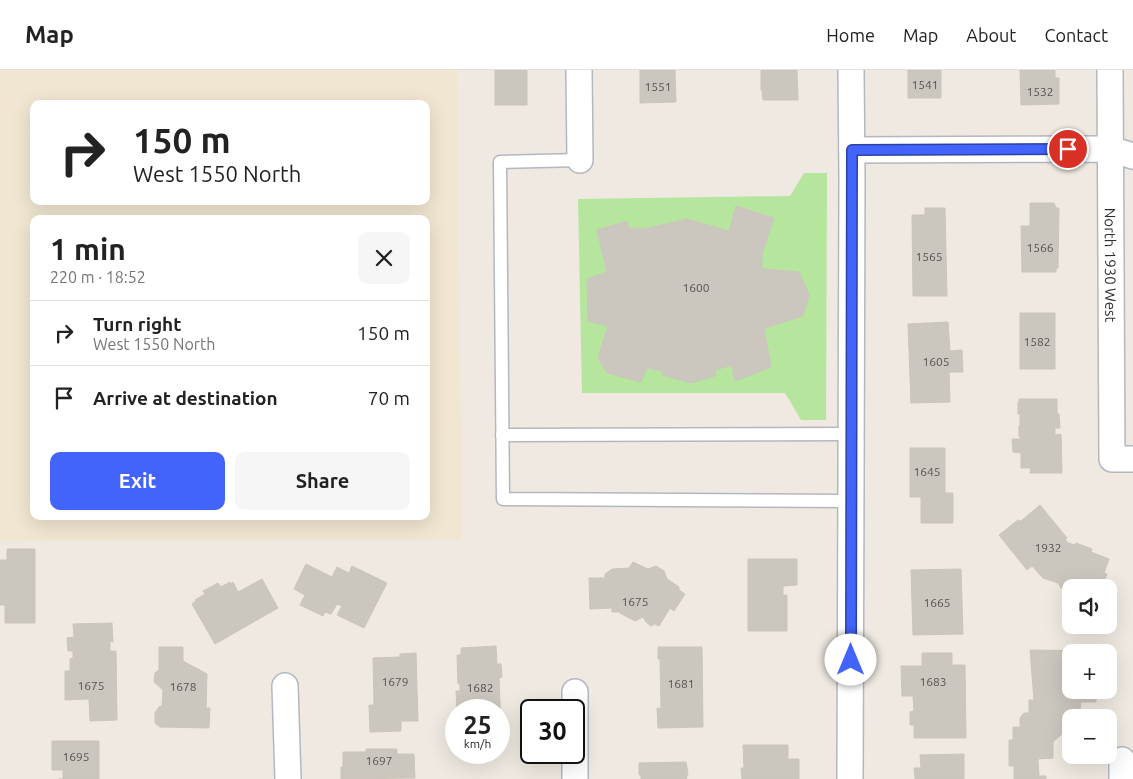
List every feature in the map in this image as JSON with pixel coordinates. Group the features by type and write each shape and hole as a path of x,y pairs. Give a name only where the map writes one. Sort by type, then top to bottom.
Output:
{"street":[{"path":"580,70 580,160"},
{"path":"850,779 851,70"},
{"name":"North 1930 West","path":"1110,70 1122,153 1123,459"},
{"path":"852,150 1122,153"},
{"path":"286,686 288,779"},
{"path":"575,692 575,779"}],"lane":[{"path":"580,160 500,162 503,499 851,501"},
{"path":"502,435 851,434"}],"shaded area":[{"path":"0,70 457,70 462,540 0,541"}],"green space":[{"path":"804,173 827,173 826,420 801,420 785,393 582,393 578,199 790,196","holes":["737,206 774,218 762,254 762,269 809,295 803,316 764,328 770,367 735,380 732,365 715,370 715,376 691,383 662,375 662,371 647,368 641,382 607,373 598,359 608,326 588,320 587,280 607,272 597,230 627,221 629,228 644,229 687,219 729,231"]}],"building":[{"path":"495,70 527,70 527,105 495,105"},
{"path":"640,70 675,70 676,102 640,103"},
{"path":"761,70 797,70 798,100 763,100"},
{"path":"908,70 941,70 941,98 908,98"},
{"path":"1020,70 1055,70 1055,78 1059,78 1059,104 1021,105"},
{"path":"1030,203 1054,203 1056,208 1059,208 1058,268 1056,272 1022,272 1021,226 1030,226"},
{"path":"736,206 774,218 762,254 762,269 799,272 809,295 803,316 764,328 771,367 735,381 732,365 715,370 715,376 691,383 662,375 662,371 647,368 641,382 607,373 598,358 608,326 588,321 587,279 607,272 597,230 627,221 629,228 644,229 687,219 729,231"},
{"path":"925,208 945,208 947,296 913,296 912,215 925,215"},
{"path":"1020,313 1055,313 1055,369 1020,369"},
{"path":"948,322 950,351 962,350 963,372 949,372 950,402 911,403 908,324"},
{"path":"1019,399 1057,399 1057,414 1059,414 1060,428 1055,428 1055,435 1061,434 1062,473 1030,473 1031,468 1021,468 1021,453 1013,452 1012,439 1021,439 1019,437"},
{"path":"910,448 945,448 945,493 953,493 953,523 921,523 921,497 910,497"},
{"path":"1040,505 1067,538 1065,539 1068,543 1075,545 1076,543 1092,549 1091,552 1109,559 1104,573 1107,574 1105,579 1062,579 1062,588 1058,583 1043,578 1032,566 1027,570 999,535 1018,520 1021,521"},
{"path":"7,549 35,549 35,623 5,623 5,605 0,605 0,560 7,560"},
{"path":"748,559 797,559 797,585 783,586 783,595 787,595 787,631 748,631"},
{"path":"633,562 648,569 656,566 664,571 667,579 679,587 679,590 685,594 674,611 670,608 659,626 655,624 651,626 643,617 635,621 620,612 612,612 612,608 590,609 589,578 605,578 605,574 612,569 629,568"},
{"path":"306,564 332,577 337,567 349,573 352,566 387,583 364,628 337,615 342,606 337,604 331,614 325,612 323,616 300,605 305,595 294,589"},
{"path":"961,569 963,634 913,635 911,570"},
{"path":"262,579 278,608 215,644 192,604 205,594 203,591 218,583 221,587 233,582 238,592"},
{"path":"112,623 113,642 110,641 110,651 116,651 117,720 90,721 89,699 65,700 65,671 70,671 70,659 73,658 73,651 68,651 67,638 74,637 73,624"},
{"path":"496,646 497,664 501,664 502,677 499,678 500,699 456,699 456,691 460,691 457,655 461,655 461,648"},
{"path":"159,647 183,647 183,661 207,674 206,708 210,708 209,728 160,727 155,723 155,713 162,706 163,690 154,682 155,673 159,670"},
{"path":"658,647 702,647 703,727 658,728 657,708 661,709"},
{"path":"1030,650 1062,650 1062,699 1096,699 1096,702 1081,702 1080,709 1062,709 1062,734 1053,742 1053,758 1038,759 1039,776 1046,776 1046,779 1014,779 1014,766 1009,766 1009,740 1013,740 1013,727 1020,727 1020,718 1024,713 1029,713 1029,700 1034,700"},
{"path":"416,653 418,721 401,721 401,731 370,732 369,705 374,705 373,658 400,657 400,654"},
{"path":"922,653 952,653 952,665 965,665 966,738 914,738 914,725 910,725 910,712 914,711 913,696 902,696 901,666 922,666"},
{"path":"52,741 99,741 99,779 63,779 63,770 52,770"},
{"path":"743,745 788,745 788,759 799,759 799,779 742,779 741,768 744,768"},
{"path":"366,749 397,749 397,754 414,754 415,778 341,779 343,752 366,752"},
{"path":"964,754 964,779 915,779 914,768 921,768 920,755"},
{"path":"686,762 688,774 686,779 641,779 641,775 639,775 639,763"}],"route":[{"path":"851,660 852,150 1068,149"}]}
